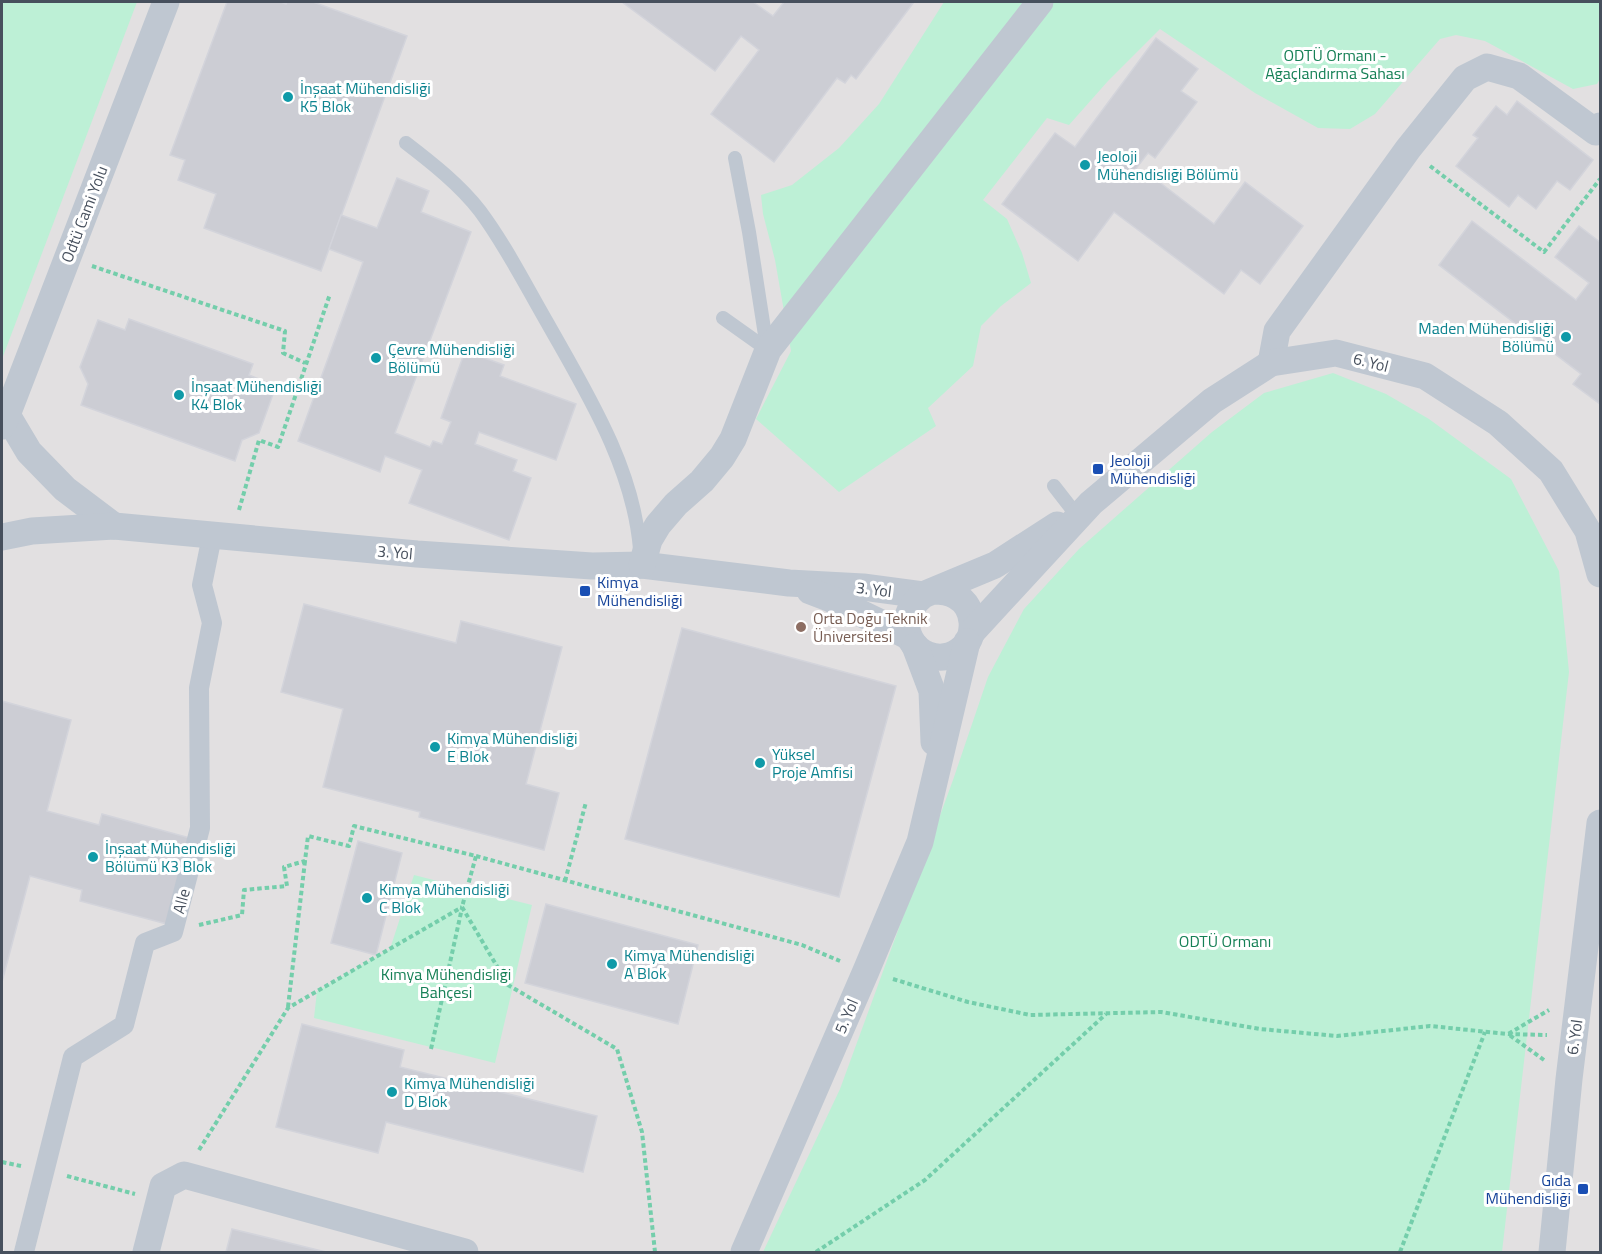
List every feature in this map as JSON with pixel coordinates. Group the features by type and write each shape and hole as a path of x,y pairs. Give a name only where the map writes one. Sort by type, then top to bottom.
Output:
{"street":[{"name":"Odtü Cami Yolu","path":"4,420 166,2"},
{"path":"642,565 649,540 658,525 676,504 702,481 728,448 768,350 1040,2"},
{"path":"1271,363 1277,331 1408,149 1464,78 1487,67 1519,76 1596,132 1600,126"},
{"name":"6. Yol","path":"928,593 995,565 1083,508 1212,401 1271,363 1336,353 1425,376 1498,423 1551,471 1588,531 1600,574"},
{"path":"4,420 29,452 65,489 114,526"},
{"name":"6. Yol","path":"969,637 1083,508"},
{"name":"3. Yol","path":"2,537 32,531 114,526 406,553 592,566 642,565 789,582 928,593"},
{"name":"Alle","path":"24,1252 73,1057 124,1025 145,943 173,932 200,828 199,688 212,623 202,585 222,536"},
{"name":"3. Yol","path":"789,582 831,599 912,641"},
{"path":"944,591 955,595 970,610 972,621 969,637 959,651 948,656 936,657 926,654 912,641 906,624 908,612 914,602 928,593 944,591"},
{"name":"5. Yol","path":"744,1252 920,842 969,637"},
{"name":"5. Yol","path":"912,641 932,691 936,776"},
{"name":"6. Yol","path":"1552,1252 1569,1079 1600,823"},
{"path":"146,1252 163,1186 184,1175 465,1252"}],"lane":[{"path":"406,143 445,174 479,210 515,267 595,406 626,479 633,502 642,565"},
{"path":"735,158 768,350"},
{"path":"723,318 768,350"},
{"path":"1054,486 1083,508"}],"path":[{"path":"1408,149 1544,252 1600,178"},
{"path":"67,258 285,331 283,353 305,363"},
{"path":"222,536 259,440 278,447 330,294"},
{"path":"565,881 586,802"},
{"path":"184,1175 288,1008 308,836 349,846 354,826 476,856 802,945 866,971 968,1002 1030,1015 1161,1012 1260,1029 1337,1036 1430,1026 1508,1034 1575,1035"},
{"path":"431,1049 462,908 476,856"},
{"path":"173,932 242,915 244,890 286,886 284,867 305,861"},
{"path":"288,1008 462,908"},
{"path":"462,908 508,985 617,1049 642,1131 655,1252"},
{"path":"1508,1034 1581,991"},
{"path":"816,1252 925,1180 1106,1013"},
{"path":"1400,1252 1485,1032"},
{"path":"1508,1034 1569,1079"},
{"path":"44,1171 160,1200"}],"shaded area":[{"name":"Orta Doğu Teknik Üniversitesi","path":"2,2 1600,2 1600,1252 2,1252"}],"green space":[{"path":"2,2 137,2 2,359"},
{"name":"ODTÜ Ormanı - Ağaçlandırma Sahası","path":"944,2 1600,2 1600,79 1597,84 1573,89 1485,41 1456,35 1440,39 1375,114 1350,129 1318,128 1255,93 1160,29 1108,81 1069,125 1047,118 983,200 1007,219 1022,253 1031,283 1001,306 981,326 973,366 928,408 936,426 839,492 756,419 791,351 761,195 792,185 839,148 879,104"},
{"name":"ODTÜ Ormanı","path":"1333,373 1386,394 1429,419 1511,479 1559,571 1569,672 1502,1252 763,1252 840,1089 953,780 988,677 1024,609 1079,549 1212,432 1264,393"},
{"name":"Kimya Mühendisliği Bahçesi","path":"414,875 532,905 495,1063 314,1018 317,991 390,949"}],"building":[{"name":"İnşaat Mühendisliği K5 Blok","path":"227,2 281,2 286,4 287,2 313,2 407,36 321,271 204,228 216,194 178,180 185,160 170,155"},
{"path":"622,2 753,2 773,16 784,2 914,2 856,79 851,75 845,83 837,78 774,162 711,114 759,50 741,36 715,71"},
{"name":"Jeoloji Mühendisliği Bölümü","path":"1156,38 1198,69 1181,91 1197,102 1155,158 1148,153 1134,171 1146,180 1150,175 1214,224 1245,182 1303,226 1260,284 1241,270 1224,294 1114,212 1078,261 1002,204 1055,133 1075,147"},
{"path":"1517,101 1593,160 1570,190 1557,181 1536,209 1518,195 1509,207 1456,166 1478,138 1473,135 1496,106 1507,115"},
{"name":"Çevre Mühendisliği Bölümü","path":"397,178 429,191 421,212 471,232 395,433 430,447 433,441 442,444 451,422 441,418 465,351 504,365 500,376 576,404 556,460 479,432 475,444 517,460 513,471 531,478 509,540 409,503 422,470 385,456 380,472 298,441 363,262 329,249 341,215 377,228"},
{"name":"Maden Mühendisliği Bölümü","path":"1472,221 1576,300 1589,283 1555,257 1579,226 1600,242 1600,404 1573,384 1581,374 1439,265"},
{"name":"İnşaat Mühendisliği K4 Blok","path":"129,319 253,364 249,375 276,386 259,433 242,440 235,461 81,405 88,384 80,367 98,320 125,330"},
{"name":"Kimya Mühendisliği E Blok","path":"304,604 456,643 461,621 562,647 526,784 559,793 544,850 419,817 420,812 323,787 343,709 281,692"},
{"name":"Yüksel Proje Amfisi","path":"682,628 896,686 839,897 625,839"},
{"name":"İnşaat Mühendisliği Bölümü K3 Blok","path":"2,701 71,720 47,811 99,825 102,814 190,838 167,924 80,901 82,890 30,876 2,982"},
{"name":"Kimya Mühendisliği C Blok","path":"358,841 402,853 376,955 331,943"},
{"name":"Kimya Mühendisliği A Blok","path":"546,904 698,945 678,1024 525,983"},
{"name":"Kimya Mühendisliği D Blok","path":"302,1024 404,1050 400,1067 597,1116 583,1172 386,1122 378,1153 276,1127"},
{"path":"232,1229 326,1252 226,1252"}],"place":[{"name":"İnşaat Mühendisliği K5 Blok","path":"288,97"},
{"name":"Jeoloji Mühendisliği Bölümü","path":"1085,165"},
{"name":"Maden Mühendisliği Bölümü","path":"1566,337"},
{"name":"Çevre Mühendisliği Bölümü","path":"376,358"},
{"name":"İnşaat Mühendisliği K4 Blok","path":"179,395"},
{"name":"Jeoloji Mühendisliği","path":"1098,469"},
{"name":"Kimya Mühendisliği","path":"585,591"},
{"name":"Orta Doğu Teknik Üniversitesi","path":"801,627"},
{"name":"Kimya Mühendisliği E Blok","path":"435,747"},
{"name":"Yüksel Proje Amfisi","path":"760,763"},
{"name":"İnşaat Mühendisliği Bölümü K3 Blok","path":"93,857"},
{"name":"Kimya Mühendisliği C Blok","path":"367,898"},
{"name":"Kimya Mühendisliği A Blok","path":"612,964"},
{"name":"Kimya Mühendisliği D Blok","path":"392,1092"},
{"name":"Gıda Mühendisliği","path":"1583,1189"}]}
